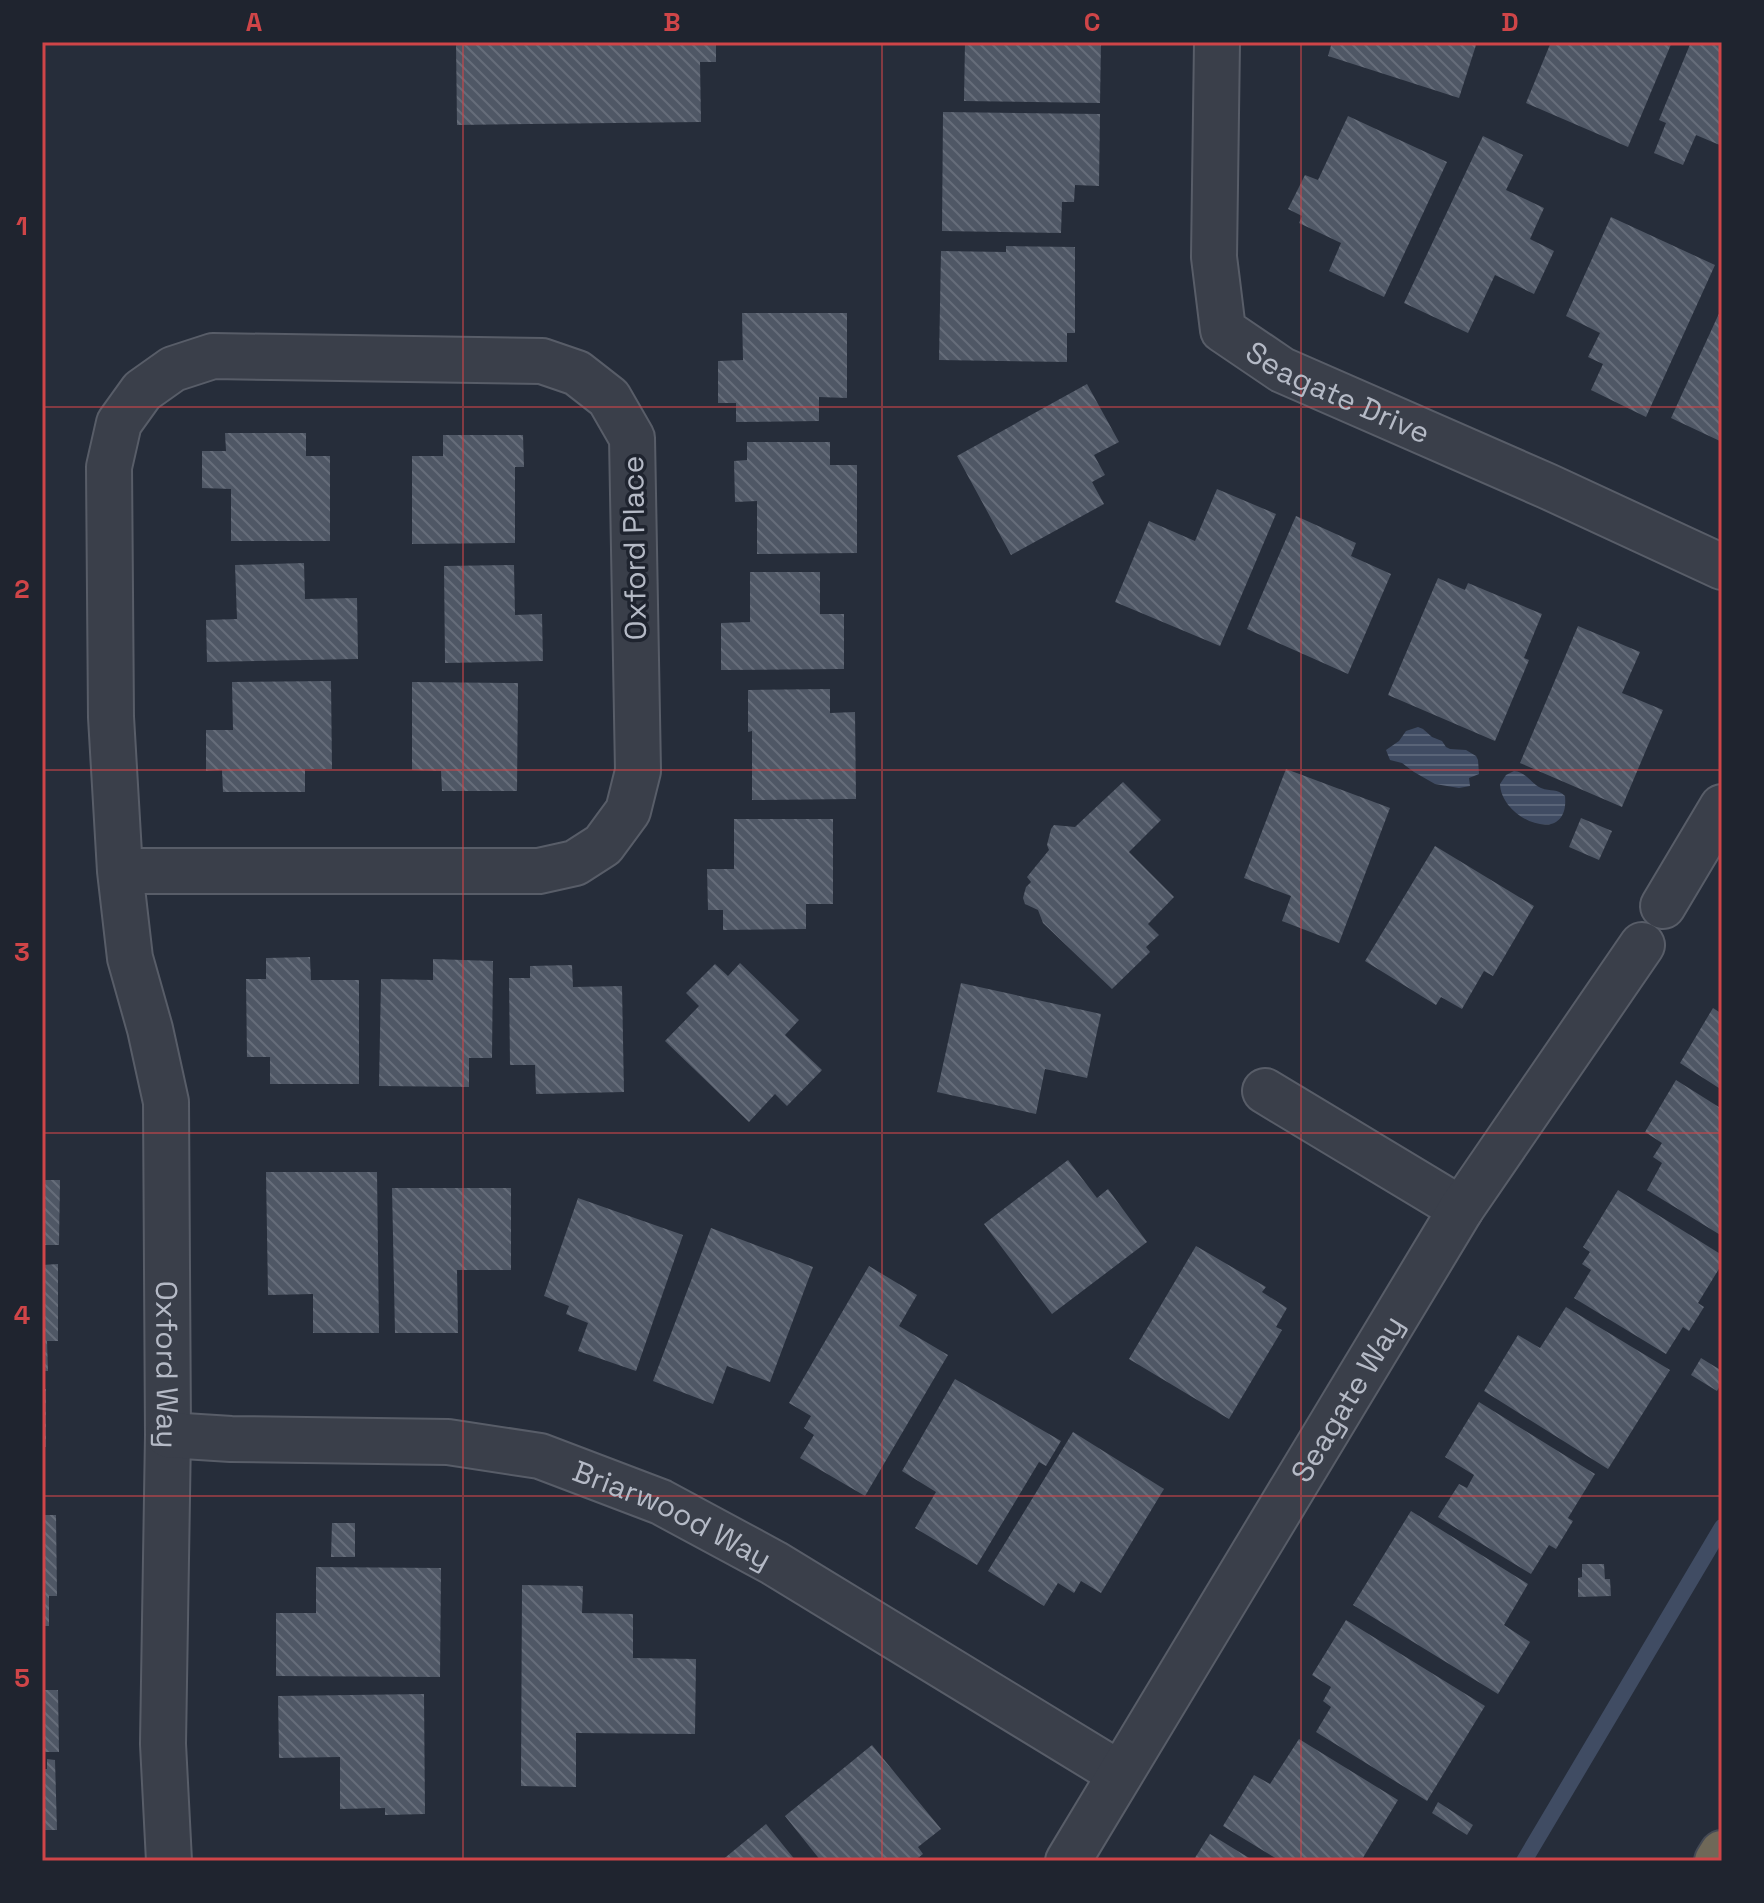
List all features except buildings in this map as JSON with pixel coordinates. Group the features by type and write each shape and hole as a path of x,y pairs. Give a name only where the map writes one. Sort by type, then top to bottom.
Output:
{"highway":[{"path":"1717,1861 1722,1853"}],"street":[{"name":"Seagate Drive","path":"1217,42 1214,257 1223,330 1282,370 1722,567"},
{"name":"Oxford Place","path":"213,356 542,361 577,373 609,398 632,438 638,771 628,811 603,845 575,863 539,871 120,871 111,717 109,467 119,423 142,391 173,369 213,356"},
{"path":"1663,906 1722,807"},
{"name":"Oxford Way","path":"120,871 130,958 166,1102 168,1435 163,1744 169,1861"},
{"name":"Seagate Way","path":"1068,1861 1461,1209 1642,945"},
{"path":"1265,1091 1461,1209"},
{"name":"Briarwood Way","path":"168,1435 231,1439 448,1442 540,1456 661,1502 746,1548 1120,1774"}],"water":[{"path":"1418,727 1450,749 1466,750 1476,756 1479,774 1469,778 1470,786 1459,788 1435,784 1402,763 1390,760 1386,750 1399,741 1406,731"},
{"path":"1514,771 1522,773 1541,788 1565,796 1564,812 1557,821 1547,825 1535,823 1511,808 1503,797 1500,784 1506,775"}],"waterway":[{"path":"1524,1861 1722,1527"}]}
